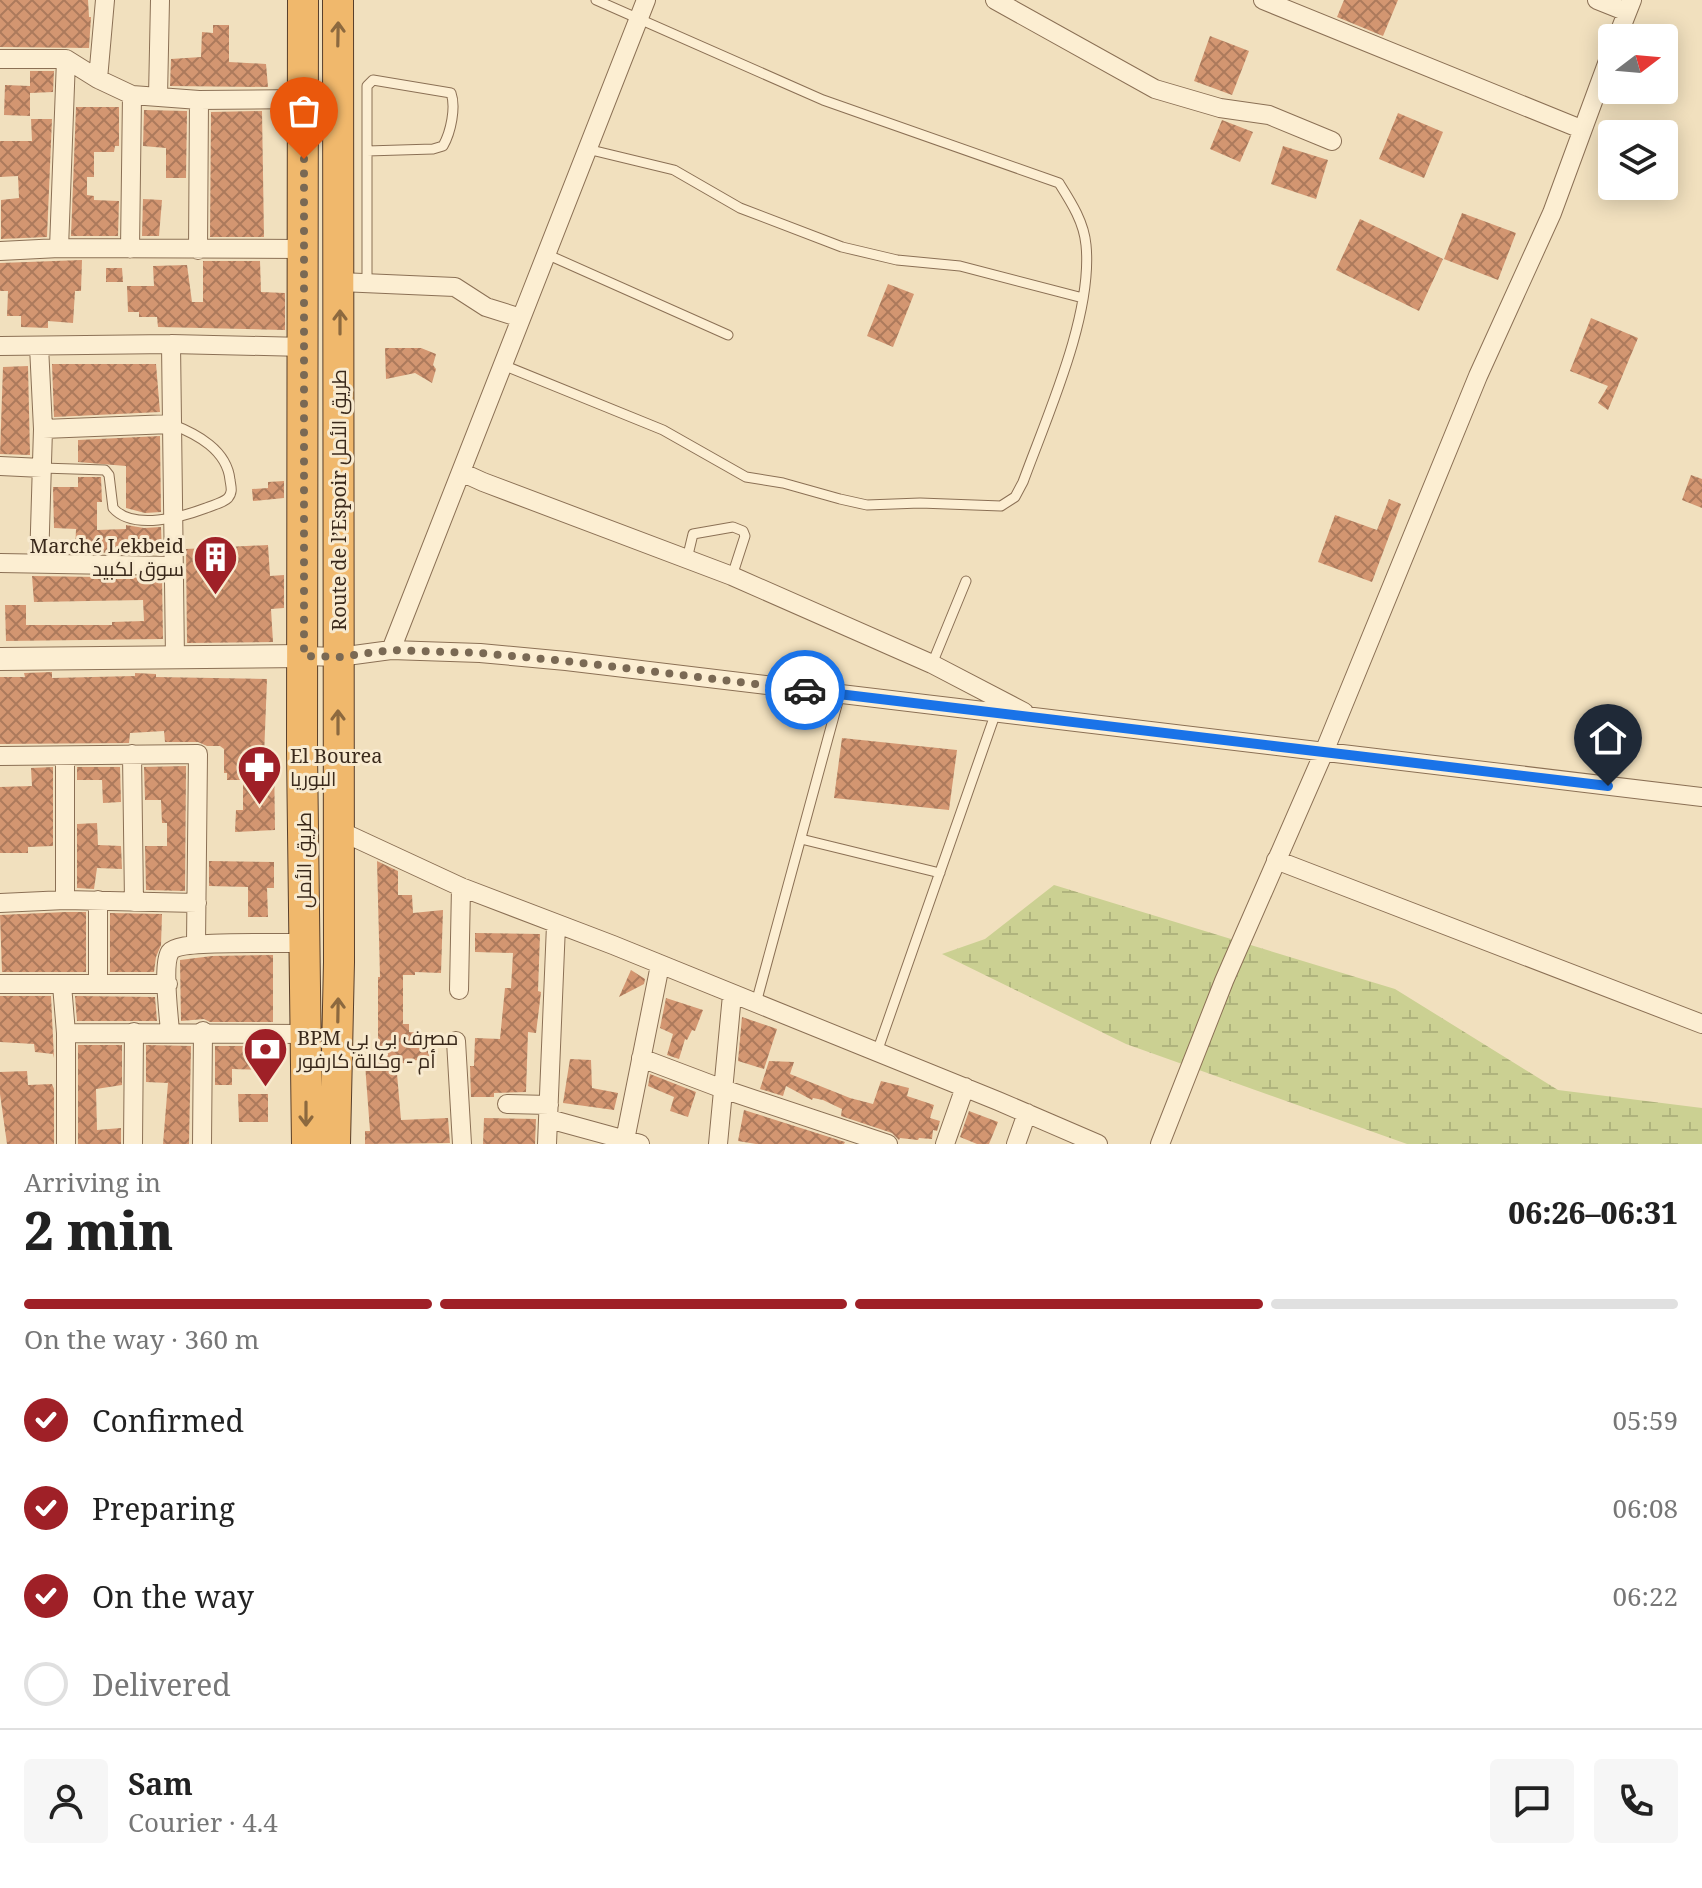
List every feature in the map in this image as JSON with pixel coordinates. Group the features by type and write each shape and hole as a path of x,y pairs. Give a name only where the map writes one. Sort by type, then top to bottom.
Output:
{"highway":[{"name":"طريق الأمل","path":"303,0 302,753 307,1144"},
{"name":"Route de l’Espoir طريق الأمل","path":"335,1144 339,657 353,283 337,170 338,0"}],"street":[{"path":"98,79 105,0"},
{"path":"158,97 160,0"},
{"path":"391,650 646,0"},
{"path":"995,0 1155,89 1220,108 1269,115 1332,141"},
{"path":"1263,0 1581,129"},
{"path":"1597,0 1629,6"},
{"path":"0,59 66,59 132,95 199,100 304,99"},
{"path":"59,248 66,59"},
{"path":"1160,1144 1224,981 1324,752 1478,376 1552,213 1598,86"},
{"path":"130,249 132,95"},
{"path":"198,250 199,100"},
{"path":"0,251 59,248 304,249"},
{"path":"353,283 455,287 486,307 521,318"},
{"path":"0,346 171,344 304,347"},
{"path":"171,344 175,659"},
{"path":"39,346 43,429 39,564"},
{"path":"43,429 171,424"},
{"path":"0,466 42,468"},
{"path":"461,472 732,576 932,664 1033,717"},
{"path":"0,563 173,566"},
{"path":"0,659 339,657 391,650 480,653 1702,797"},
{"path":"132,754 134,902"},
{"path":"0,756 198,754 196,943"},
{"path":"65,757 65,900"},
{"path":"338,830 461,887 965,1087 1091,1142"},
{"path":"1276,860 1702,1024"},
{"path":"459,990 461,887"},
{"path":"0,903 98,900 197,903"},
{"path":"98,900 98,982"},
{"path":"547,1144 556,925"},
{"path":"170,1032 170,953 180,946 196,943 304,943"},
{"path":"507,1104 549,1112 633,1142 641,1058 660,965"},
{"path":"0,984 168,984"},
{"path":"62,985 66,1033 66,1144"},
{"path":"718,1144 732,995"},
{"path":"202,1144 203,1031"},
{"path":"66,1033 203,1031 306,1034"},
{"path":"133,1144 134,1032"},
{"path":"456,1041 462,1144"},
{"path":"641,1058 888,1144"},
{"path":"945,1144 965,1087"},
{"path":"1016,1144 1027,1113"}],"lane":[{"path":"503,365 663,430 746,477 783,483 867,505 1001,506 1015,497 1023,482 1065,367 1083,298 1086,245 1077,213 1059,183 823,100 596,0"},
{"path":"353,283 367,151 367,86 373,80 451,93 454,100 448,137 443,146 367,151"},
{"path":"587,149 674,170 740,208 842,247 897,260 960,266 1083,298"},
{"path":"546,254 728,335"},
{"path":"42,468 105,470 109,475 113,508 123,518 173,520 226,501 232,492 229,471 216,450 195,433 171,424"},
{"path":"687,559 693,534 733,527 743,531 745,536 732,576"},
{"path":"932,664 966,581"},
{"path":"756,1004 840,694"},
{"path":"877,1052 996,712"},
{"path":"801,839 940,873"}],"green space":[{"path":"1054,885 1395,989 1558,1090 1702,1108 1702,1144 1407,1144 1126,1044 942,954 985,939"}],"building":[{"path":"0,0 88,0 91,17 89,48 0,47"},
{"path":"1344,0 1398,0 1383,36 1337,17"},
{"path":"213,25 229,25 229,62 266,64 268,87 170,86 171,59 201,57 202,32 213,33"},
{"path":"1210,36 1249,51 1232,95 1194,81"},
{"path":"30,71 54,71 53,92 30,93"},
{"path":"5,85 30,86 30,116 4,115"},
{"path":"76,107 119,107 119,146 115,146 114,152 94,152 94,177 87,177 87,195 94,196 94,200 119,201 118,236 71,236"},
{"path":"144,110 187,111 186,178 166,178 166,148 143,146"},
{"path":"262,111 264,237 210,237 211,112"},
{"path":"1398,113 1443,132 1424,178 1379,159"},
{"path":"31,119 52,119 47,237 1,239 1,200 19,198 18,176 0,177 0,141 32,141"},
{"path":"1222,120 1253,132 1240,162 1210,149"},
{"path":"1283,146 1328,160 1316,199 1271,184"},
{"path":"143,199 162,200 159,236 142,236"},
{"path":"1462,213 1516,233 1498,280 1444,259"},
{"path":"1360,219 1443,259 1419,311 1336,270"},
{"path":"82,260 81,291 75,291 73,323 48,321 48,328 21,327 21,316 7,316 8,291 0,291 0,263"},
{"path":"203,261 260,261 261,292 285,293 285,330 158,327 157,317 139,317 139,312 128,312 127,286 154,286 153,266 187,265 192,302 203,302"},
{"path":"106,268 122,268 123,282 106,282"},
{"path":"888,284 914,294 893,347 867,336"},
{"path":"1591,318 1638,338 1608,410 1598,403 1608,386 1570,371"},
{"path":"385,348 421,348 436,354 432,383 415,373 386,379"},
{"path":"52,364 156,364 160,412 54,417"},
{"path":"28,366 30,455 0,454 3,367"},
{"path":"160,436 161,512 145,513 126,508 126,466 78,462 78,440"},
{"path":"1691,475 1702,479 1702,508 1682,500"},
{"path":"78,477 101,477 102,502 97,502 97,530 126,529 126,525 161,527 162,554 75,552 76,529 54,528 53,487 78,487"},
{"path":"284,481 284,498 253,501 252,489 268,488 268,482"},
{"path":"1389,499 1401,504 1372,582 1318,562 1335,515 1377,530"},
{"name":"Marché Lekbeid سوق لكبيد","path":"268,545 270,576 284,575 284,608 271,609 273,642 187,643 186,549"},
{"path":"32,576 162,578 163,639 6,641 5,605 26,605 26,625 112,625 112,622 144,621 143,600 34,602"},
{"path":"52,672 52,678 135,676 135,673 156,674 156,677 267,679 264,756 274,756 275,830 235,832 236,810 243,810 243,780 227,780 224,749 220,746 165,742 164,731 130,733 129,743 0,744 0,677"},
{"path":"842,738 957,750 949,810 834,798"},
{"path":"186,766 185,891 146,890 145,846 167,846 167,823 162,823 161,800 145,800 144,767"},
{"path":"53,767 53,846 28,847 28,853 0,853 0,787 32,786 31,768"},
{"path":"77,767 120,767 121,802 103,803 102,780 77,780"},
{"path":"97,823 98,845 121,846 122,869 97,868 94,889 77,888 77,824"},
{"path":"209,861 274,862 274,888 267,888 268,917 248,917 248,887 209,886"},
{"path":"377,861 398,871 398,895 412,895 413,913 443,910 441,973 403,975 403,1024 409,1024 409,1032 436,1034 434,1061 396,1062 401,1120 448,1118 450,1143 365,1144 365,1131 370,1131 365,1064 378,1063 380,977"},
{"path":"86,912 86,972 2,972 0,915"},
{"path":"110,913 162,914 161,945 154,972 110,972"},
{"path":"475,933 540,934 538,991 541,992 536,1033 528,1032 526,1092 471,1097 470,1066 474,1066 475,1038 500,1039 505,988 511,988 513,953 475,952"},
{"path":"273,955 273,1022 181,1021 180,960"},
{"path":"631,970 645,979 644,984 619,997"},
{"path":"0,996 51,996 54,1058 53,1054 35,1052 34,1044 0,1042"},
{"path":"75,996 155,997 157,1021 77,1021"},
{"path":"666,998 703,1010 695,1031 692,1030 685,1039 679,1059 667,1055 673,1034 660,1028"},
{"path":"742,1017 777,1029 764,1069 738,1061"},
{"path":"78,1045 122,1045 122,1085 96,1089 97,1130 121,1128 121,1144 78,1144"},
{"path":"146,1045 191,1046 189,1144 163,1144 168,1083 146,1082"},
{"path":"215,1046 270,1046 270,1070 232,1069 232,1085 215,1085"},
{"path":"570,1059 591,1060 592,1088 618,1093 614,1110 563,1103"},
{"path":"769,1061 794,1062 790,1074 873,1104 881,1081 909,1088 907,1096 934,1105 930,1118 940,1121 937,1131 933,1130 932,1139 899,1140 892,1133 841,1116 842,1109 823,1100 812,1100 786,1086 783,1096 760,1089"},
{"path":"27,1071 28,1085 52,1084 54,1089 54,1144 7,1144 0,1072"},
{"path":"650,1074 696,1092 688,1117 670,1111 674,1097 648,1086"},
{"path":"238,1094 268,1094 268,1122 239,1122"},
{"path":"744,1110 845,1142 756,1144 738,1141"},
{"path":"969,1111 998,1122 989,1144 977,1144 960,1137"},
{"path":"484,1118 536,1119 535,1144 483,1144"}],"way so far":[{"path":"304,159 304,656 339,657 391,650 480,653 805,690"}],"place":[{"name":"Marché Lekbeid سوق لكبيد","path":"215,597"},
{"name":"El Bourea البوريا","path":"259,806"},
{"name":"BPM مصرف بي بي أم - وكالة كارفور","path":"266,1088"}],"route":[{"path":"805,690 1608,786"}]}
